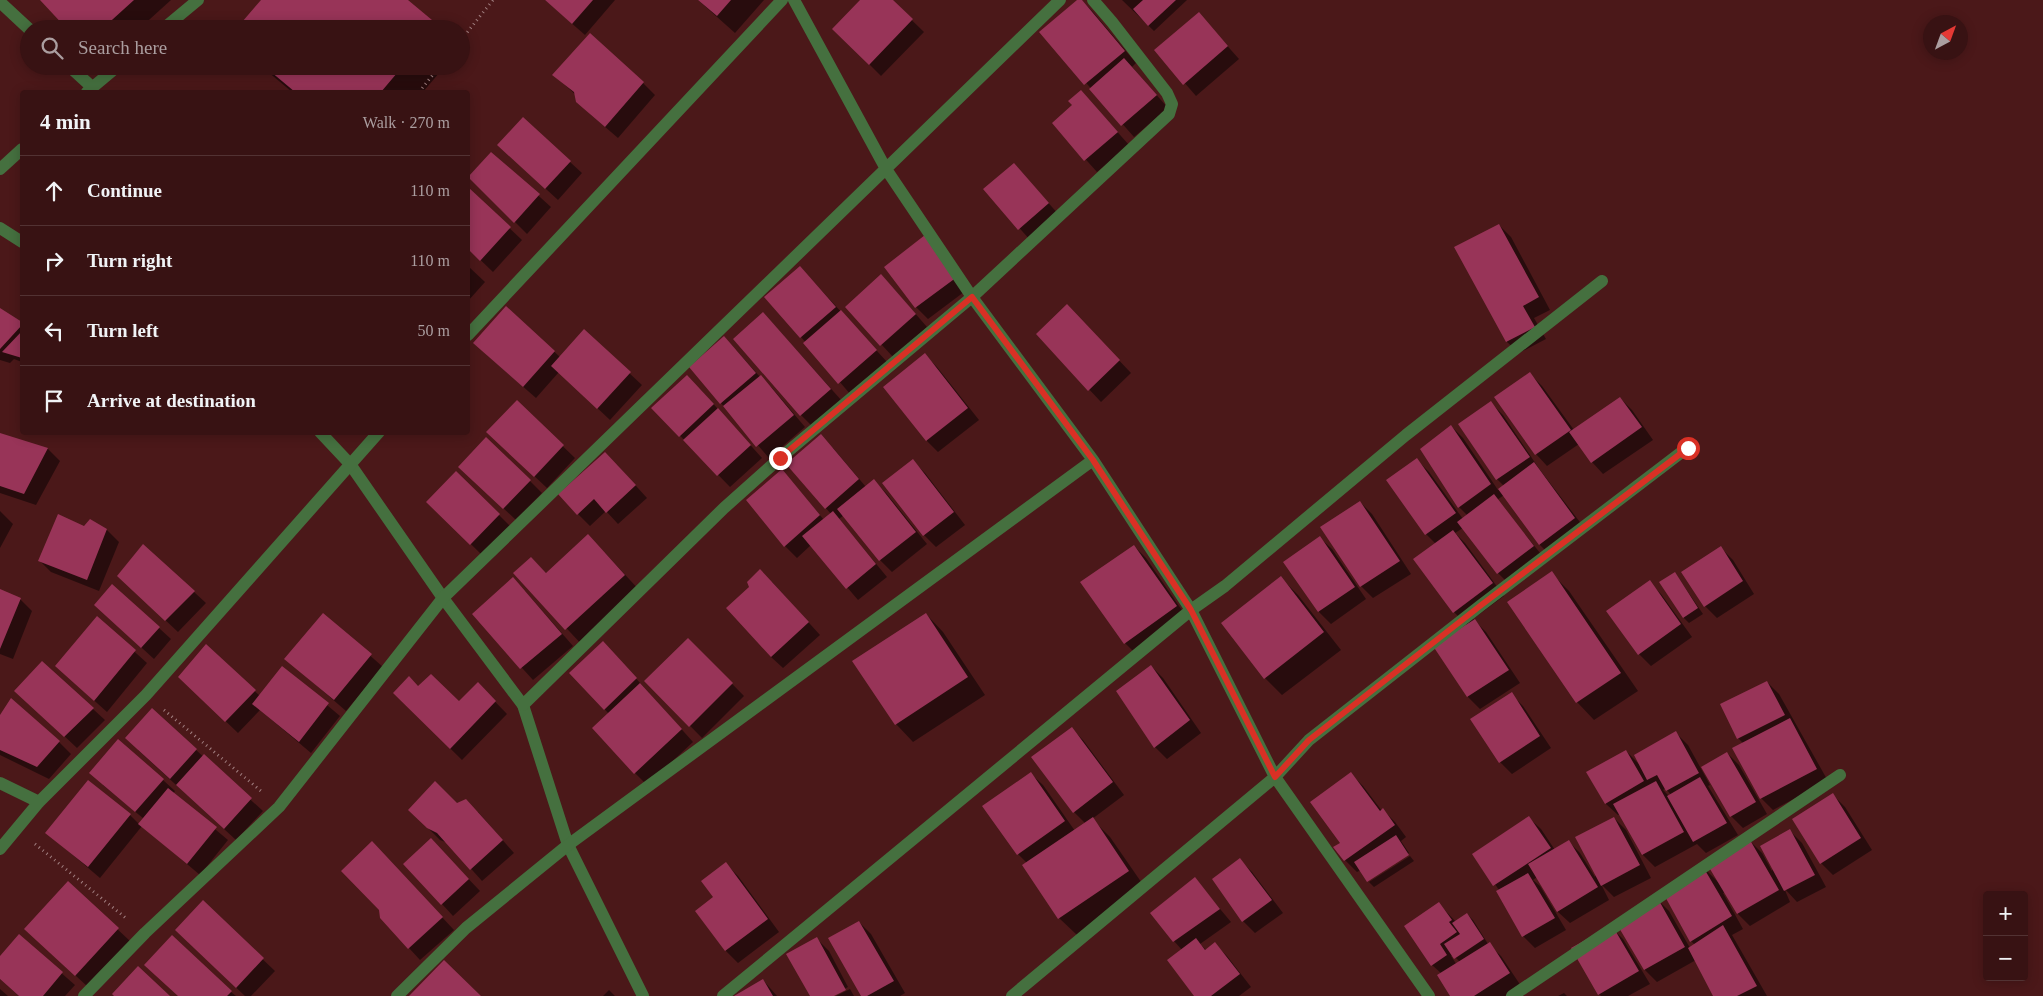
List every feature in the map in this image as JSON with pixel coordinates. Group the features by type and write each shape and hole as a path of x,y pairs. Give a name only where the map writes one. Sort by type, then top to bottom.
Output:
{"street":[{"path":"174,20 198,0"},
{"path":"470,333 782,0"},
{"path":"794,0 886,169 972,297 1093,460 1191,610 1275,777 1429,996"},
{"path":"84,996 145,933 279,806 443,598 1060,0"},
{"path":"523,705 724,508 780,458 972,297 1169,114 1172,104 1167,93 1093,0"},
{"path":"0,2 20,21"},
{"path":"77,75 90,90 108,75"},
{"path":"0,169 20,151"},
{"path":"0,228 20,241"},
{"path":"722,996 1406,435 1602,281"},
{"path":"323,435 350,464 443,598 523,705 568,845 643,996"},
{"path":"0,849 40,802 146,695 376,435"},
{"path":"1012,996 1275,777 1309,740 1480,606 1688,448"},
{"path":"397,996 466,928 568,845 1093,460"},
{"path":"1512,996 1840,775"},
{"path":"0,783 40,802"}],"path":[{"path":"470,29 493,0"},
{"path":"422,90 433,75"},
{"path":"146,695 279,806"},
{"path":"18,829 145,933"}],"building":[{"path":"40,0 134,0 112,20 59,20"},
{"path":"261,0 408,0 432,20 244,20"},
{"path":"545,0 593,0 572,24"},
{"path":"698,0 731,0 717,16"},
{"path":"860,0 893,0 913,19 869,65 832,29"},
{"path":"1077,0 1082,0 1125,51 1084,85 1039,32"},
{"path":"1143,0 1176,0 1148,26 1133,9"},
{"path":"1199,12 1228,46 1183,85 1154,50"},
{"path":"590,33 644,82 605,127 576,102 574,92 552,75"},
{"path":"1124,58 1157,95 1121,126 1089,89"},
{"path":"275,75 395,75 383,90 293,90"},
{"path":"1081,90 1118,132 1084,161 1052,123 1072,105 1068,101"},
{"path":"523,117 571,161 545,189 497,145"},
{"path":"491,152 540,194 514,223 470,179 470,175"},
{"path":"1014,163 1049,203 1018,230 983,189"},
{"path":"470,189 511,227 480,261 470,251"},
{"path":"1499,224 1539,297 1523,306 1535,327 1506,342 1454,247"},
{"path":"925,235 957,277 915,308 884,267"},
{"path":"800,266 836,307 800,338 764,297"},
{"path":"881,274 916,314 880,346 845,307"},
{"path":"1067,304 1120,360 1088,391 1036,334"},
{"path":"506,306 555,351 523,387 473,343"},
{"path":"0,308 20,321 20,327 0,349"},
{"path":"841,310 877,350 838,384 803,343"},
{"path":"763,312 831,389 800,416 733,339"},
{"path":"584,329 631,372 597,409 551,366"},
{"path":"20,333 20,357 2,352"},
{"path":"724,336 756,373 720,404 689,367"},
{"path":"925,353 968,408 926,441 883,387"},
{"path":"1530,372 1571,430 1535,455 1494,397"},
{"path":"687,375 714,404 679,437 651,408"},
{"path":"761,375 794,415 756,447 723,406"},
{"path":"1620,397 1642,427 1591,463 1569,432"},
{"path":"517,400 564,445 534,477 486,432"},
{"path":"1491,401 1530,457 1496,480 1458,424"},
{"path":"718,408 751,445 717,476 683,440"},
{"path":"1451,425 1491,484 1458,508 1420,449"},
{"path":"0,433 48,448 24,494 0,486"},
{"path":"821,434 859,479 825,509 786,464"},
{"path":"486,437 531,480 503,509 458,467"},
{"path":"605,452 636,485 606,513 594,499 577,515 558,494"},
{"path":"1417,458 1456,513 1425,535 1386,480"},
{"path":"913,459 954,512 923,536 882,483"},
{"path":"1534,462 1575,518 1539,545 1498,489"},
{"path":"782,469 820,515 784,547 746,500"},
{"path":"456,471 500,514 470,545 426,502"},
{"path":"874,479 916,532 879,561 837,509"},
{"path":"1494,494 1534,546 1497,574 1457,522"},
{"path":"1360,501 1400,561 1360,587 1320,527"},
{"path":"833,511 876,564 846,589 802,536"},
{"path":"58,514 84,526 90,519 107,529 87,580 38,561"},
{"path":"1453,530 1493,583 1453,613 1413,559"},
{"path":"588,534 625,575 565,630 513,573 531,557 546,573"},
{"path":"1320,536 1355,587 1318,612 1283,562"},
{"path":"143,544 195,591 165,621 117,576"},
{"path":"1134,545 1177,606 1124,644 1080,582"},
{"path":"1721,546 1743,581 1704,607 1681,572"},
{"path":"760,569 809,622 771,657 726,608 749,587 747,582"},
{"path":"1552,571 1621,673 1576,703 1507,602"},
{"path":"1675,572 1698,608 1683,618 1659,582"},
{"path":"1281,576 1324,632 1264,679 1221,623"},
{"path":"513,577 562,634 520,669 472,614"},
{"path":"1650,580 1681,624 1638,655 1606,611"},
{"path":"112,584 160,627 141,648 94,605"},
{"path":"0,589 21,598 0,649"},
{"path":"323,613 372,654 334,700 284,659"},
{"path":"926,613 968,677 895,725 852,661"},
{"path":"97,616 136,650 94,701 55,666"},
{"path":"1475,619 1509,670 1467,697 1433,646"},
{"path":"688,638 733,683 689,727 644,681"},
{"path":"603,641 637,678 604,710 569,673"},
{"path":"206,644 256,690 225,722 178,677"},
{"path":"42,661 94,708 64,737 14,691"},
{"path":"1151,665 1190,720 1154,748 1116,691"},
{"path":"282,666 329,703 299,742 252,704"},
{"path":"431,674 459,701 478,682 496,701 450,749 393,693 409,676 418,686"},
{"path":"1767,681 1785,715 1737,739 1720,704"},
{"path":"640,683 682,729 634,774 592,728"},
{"path":"1512,692 1540,736 1499,763 1470,719"},
{"path":"11,698 60,741 37,767 0,750 0,715"},
{"path":"152,708 197,749 170,779 125,738"},
{"path":"1790,718 1817,769 1760,799 1732,748"},
{"path":"1072,727 1113,782 1073,813 1031,757"},
{"path":"1676,731 1699,773 1666,791 1657,775 1647,780 1634,755"},
{"path":"118,739 164,779 135,812 89,773"},
{"path":"1626,750 1644,781 1605,804 1586,772"},
{"path":"1727,752 1756,802 1730,817 1701,767"},
{"path":"204,754 252,798 224,829 176,785"},
{"path":"1031,772 1065,821 1017,855 982,806"},
{"path":"1351,772 1380,811 1383,808 1395,825 1344,861 1333,847 1340,843 1310,802"},
{"path":"1700,777 1727,823 1693,842 1667,796"},
{"path":"88,780 131,814 88,867 45,833"},
{"path":"435,781 457,803 466,799 503,840 470,870 437,833 427,828 408,810"},
{"path":"1656,781 1684,832 1642,855 1613,804"},
{"path":"168,788 217,827 187,864 138,824"},
{"path":"1833,793 1861,838 1820,864 1792,819"},
{"path":"1529,816 1551,848 1493,886 1472,854"},
{"path":"1093,817 1129,871 1058,919 1022,865"},
{"path":"1614,817 1640,865 1601,886 1575,837"},
{"path":"1790,829 1815,875 1784,891 1760,846"},
{"path":"1396,835 1409,855 1367,882 1354,862"},
{"path":"431,838 469,879 441,905 403,864"},
{"path":"1569,840 1598,887 1557,912 1528,864"},
{"path":"1750,840 1779,890 1737,914 1707,864"},
{"path":"372,841 443,917 408,949 380,918 379,910 341,871"},
{"path":"1240,858 1272,900 1242,922 1212,879"},
{"path":"726,862 768,919 725,951 695,911 713,897 701,881"},
{"path":"1702,865 1732,916 1690,942 1662,891"},
{"path":"1528,873 1555,918 1522,937 1496,891"},
{"path":"1195,877 1220,909 1173,942 1150,913"},
{"path":"68,881 119,928 75,976 24,929"},
{"path":"1657,897 1685,947 1644,970 1615,921"},
{"path":"203,900 264,958 236,988 175,930"},
{"path":"1439,902 1452,920 1449,922 1457,932 1440,944 1447,955 1431,966 1404,926"},
{"path":"1467,913 1484,939 1454,959 1444,944 1460,934 1452,923"},
{"path":"859,921 894,981 867,996 861,996 828,938"},
{"path":"1612,925 1639,971 1598,995 1571,948"},
{"path":"1723,925 1757,986 1737,996 1713,996 1688,948"},
{"path":"19,934 63,972 43,996 19,996 0,979 0,956"},
{"path":"172,935 232,991 227,996 178,996 144,965"},
{"path":"817,937 846,990 834,996 810,996 786,954"},
{"path":"1196,938 1205,950 1215,942 1240,974 1211,996 1194,996 1167,960"},
{"path":"1490,942 1510,973 1474,996 1450,996 1437,975"},
{"path":"444,960 481,996 409,996"},
{"path":"138,966 170,996 114,996 112,994"},
{"path":"763,979 773,996 734,996"}],"route":[{"path":"780,458 972,297 1093,460 1191,610 1275,777 1309,740 1480,606 1688,448"}]}
